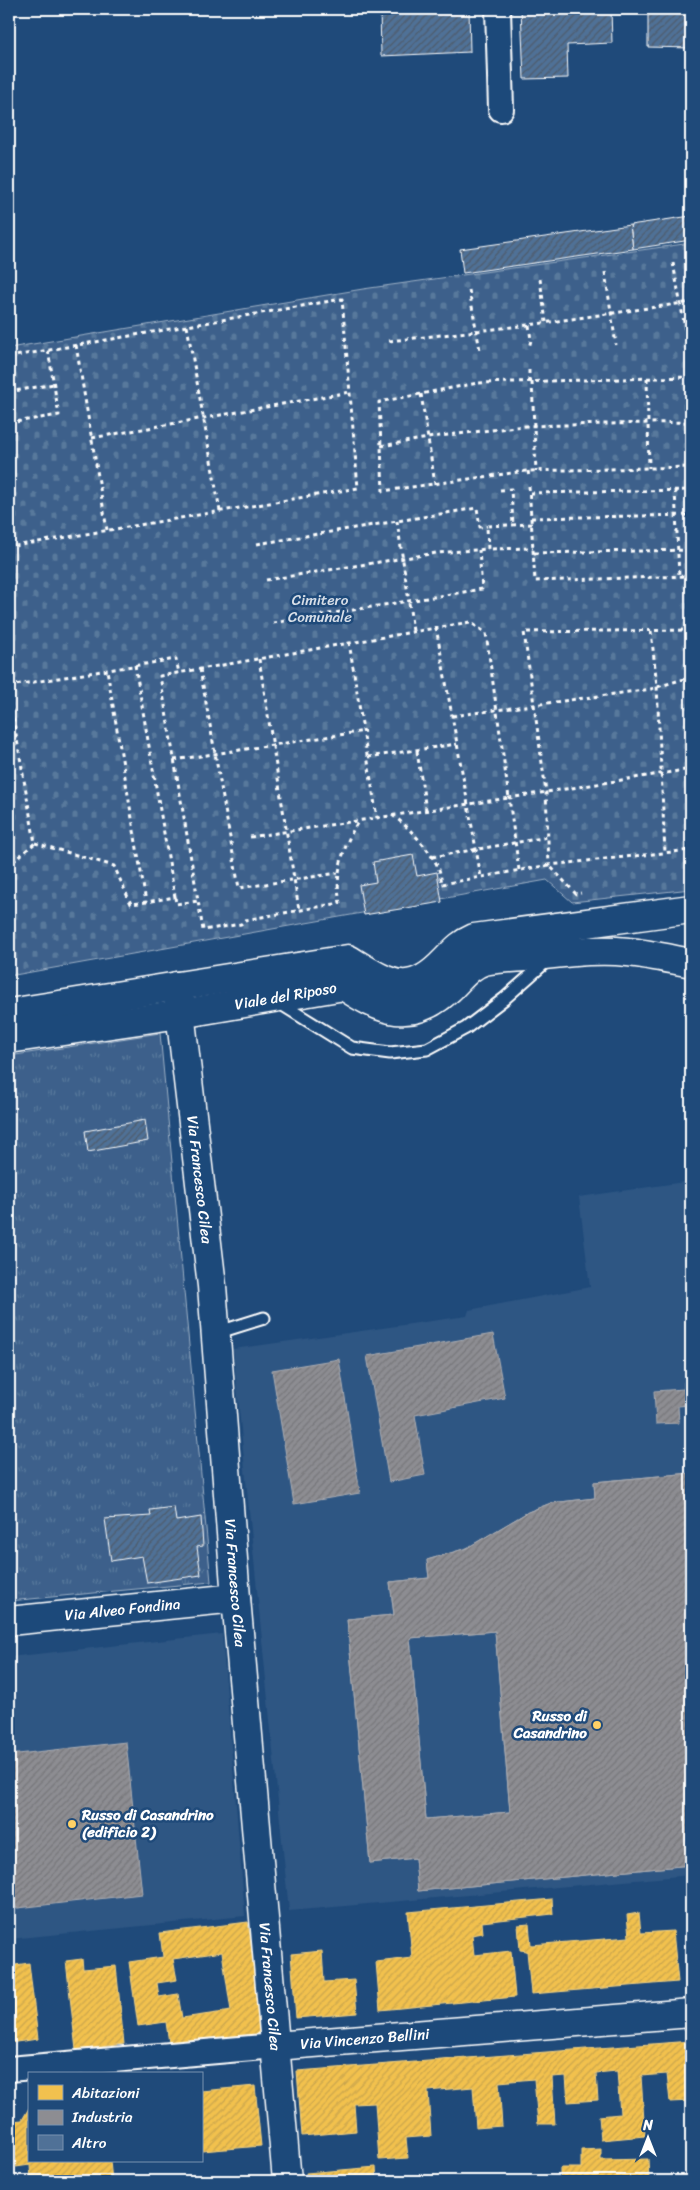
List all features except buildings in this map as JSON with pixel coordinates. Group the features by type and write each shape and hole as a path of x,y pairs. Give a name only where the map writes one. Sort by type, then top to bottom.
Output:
{"street":[{"path":"498,9 501,109"},
{"name":"Viale del Riposo","path":"9,1013 348,959 389,982 411,983 431,975 463,942 474,938 688,911"},
{"name":"Viale del Riposo","path":"9,1039 180,1014 344,986 370,1003 390,1009 415,1011 432,1003 449,989 468,968 484,961 556,954 627,952 691,963"},
{"name":"Via Francesco Cilea","path":"177,986 212,1286 236,1598 287,2181"},
{"name":"Via Alveo Fondina","path":"9,1622 236,1598"},
{"name":"Via Vincenzo Bellini","path":"9,2069 691,2013"}],"lane":[{"path":"272,998 352,1048 390,1053 427,1049 466,1028 504,999 556,954"},
{"path":"216,1333 264,1318"}],"path":[{"path":"673,263 688,344"},
{"path":"605,272 616,345"},
{"path":"540,280 546,322"},
{"path":"469,290 480,350"},
{"path":"9,357 342,298 358,488 9,546"},
{"path":"389,341 529,325 691,302"},
{"path":"529,325 531,340 529,348"},
{"path":"187,326 220,511"},
{"path":"76,345 107,530"},
{"path":"9,423 59,415 48,350"},
{"path":"529,369 536,471"},
{"path":"691,377 478,383 379,402 383,491 528,471 691,467"},
{"path":"647,378 649,468"},
{"path":"9,392 54,384"},
{"path":"92,438 350,392"},
{"path":"421,394 435,484"},
{"path":"381,446 427,438 534,426 691,422"},
{"path":"528,471 528,478"},
{"path":"529,486 535,581 691,576"},
{"path":"500,490 511,489 513,525"},
{"path":"675,490 679,576"},
{"path":"530,493 691,490"},
{"path":"257,544 477,508 480,526 532,524"},
{"path":"531,518 691,515"},
{"path":"397,521 414,631"},
{"path":"487,526 488,549"},
{"path":"266,580 402,559 488,549 534,551 691,550"},
{"path":"273,623 482,589 479,550"},
{"path":"359,820 348,838 338,872 337,891 340,902 245,920 241,924 203,930 160,676 470,622 486,633 519,870"},
{"path":"436,627 481,877"},
{"path":"651,630 657,686 665,853"},
{"path":"586,893 576,894 549,865 546,792 524,632 691,630"},
{"path":"349,642 365,731 377,818"},
{"path":"9,686 176,659 179,673"},
{"path":"259,659 299,910"},
{"path":"135,666 176,904 198,901"},
{"path":"200,669 238,888 338,872"},
{"path":"107,670 146,902"},
{"path":"452,716 657,686 691,678"},
{"path":"9,694 35,844"},
{"path":"174,760 365,731"},
{"path":"368,757 456,744"},
{"path":"417,751 426,810"},
{"path":"250,837 691,769"},
{"path":"392,815 403,823 438,865 442,884 549,865 691,850"},
{"path":"431,858 548,837"},
{"path":"35,844 114,866 132,904 175,897"},
{"path":"9,865 35,844"}],"shaded area":[{"path":"691,1181 691,1875 289,1911 233,1349 467,1316 469,1310 590,1287 579,1197"},
{"path":"222,1634 245,1916 9,1939 9,1657"}],"green space":[{"name":"Cimitero Comunale","path":"691,243 691,889 572,902 547,880 9,976 9,348 363,289"},
{"path":"160,1033 211,1582 9,1601 9,1056"}],"place":[{"name":"Russo di Casandrino","path":"597,1725"},
{"name":"Russo di Casandrino (edificio 2)","path":"72,1824"}]}
